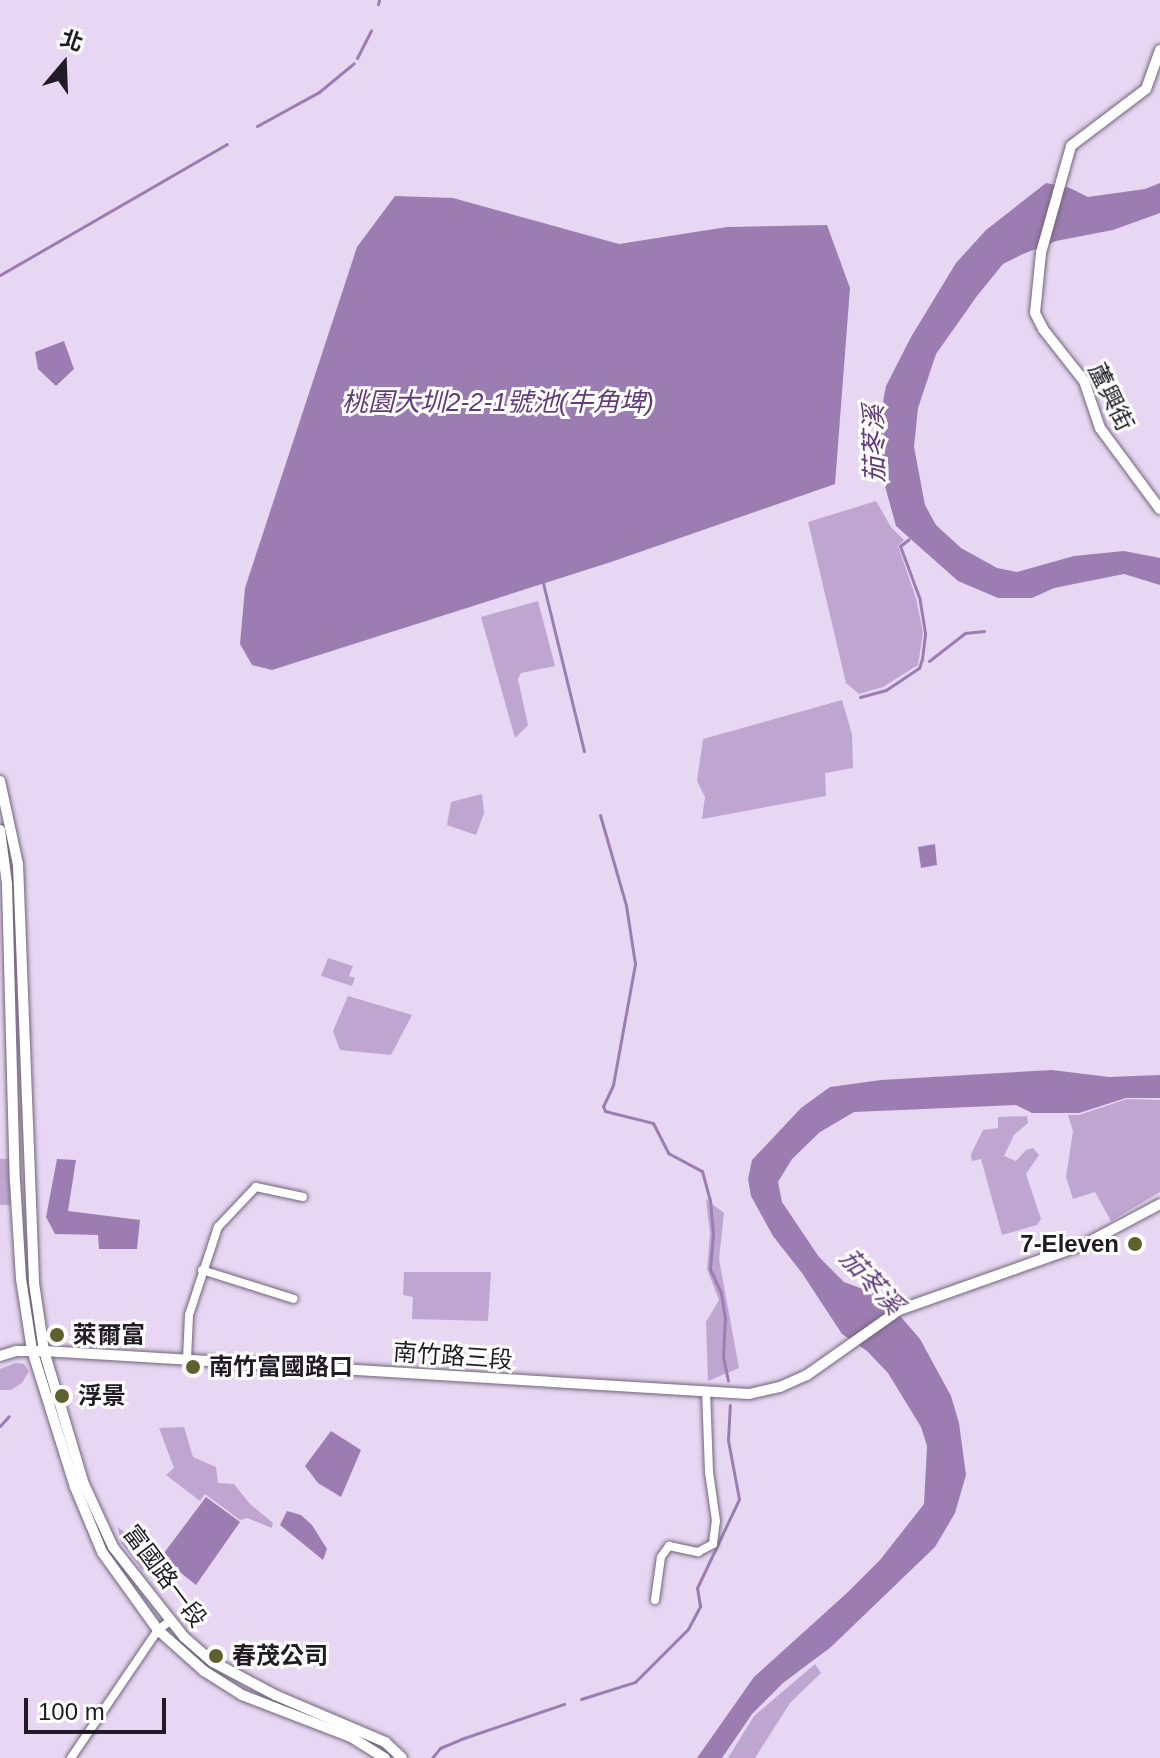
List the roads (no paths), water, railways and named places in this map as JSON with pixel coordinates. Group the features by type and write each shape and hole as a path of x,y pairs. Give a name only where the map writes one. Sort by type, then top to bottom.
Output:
{"street":[{"name":"蘆興街","path":"1160,50 1146,89 1071,146 1041,253 1035,313 1043,329 1084,381 1100,428 1160,509"},
{"name":"富國路一段","path":"0,781 18,864 34,1283 44,1351 84,1484 113,1547 170,1621 213,1662 275,1695 385,1742 402,1758"},
{"name":"富國路一段","path":"0,830 7,884 21,1279 32,1350 75,1487 102,1552 158,1630 204,1671 242,1695 351,1737 385,1758"},
{"path":"187,1359 189,1315 218,1227 256,1187 303,1197"},
{"name":"南竹路三段","path":"0,1356 32,1350 749,1394 780,1387 807,1375 899,1310 1083,1245 1160,1204"},
{"path":"202,1270 294,1299"},
{"path":"655,1600 661,1557 669,1546 698,1552 713,1544 716,1521 709,1472 706,1391"},
{"path":"71,1758 158,1630 170,1621"}],"water":[{"path":"1046,183 1070,188 1088,197 1145,189 1160,183 1160,213 1113,230 1056,241 1023,254 1003,264 977,296 936,354 918,408 914,447 925,505 936,525 961,548 997,568 1017,572 1074,556 1124,551 1160,558 1160,585 1124,574 1054,588 1032,598 998,598 958,581 896,526 880,468 878,428 886,386 911,337 956,263 986,230"},
{"name":"桃園大圳2-2-1號池(牛角埤)","path":"395,196 453,198 619,244 727,227 827,225 850,288 835,484 611,562 272,670 252,665 240,644 245,588 357,247"},
{"path":"64,341 74,369 56,386 38,369 35,352"},
{"path":"935,844 937,865 921,868 918,847"},
{"path":"1052,1070 1109,1077 1160,1075 1160,1098 1126,1098 1079,1113 1032,1113 1016,1105 854,1112 820,1132 792,1159 778,1182 782,1202 819,1257 844,1282 860,1288 876,1288 920,1339 951,1396 959,1423 966,1475 955,1513 935,1547 831,1647 783,1683 752,1714 722,1758 697,1758 754,1677 880,1560 924,1504 927,1446 921,1427 888,1373 867,1351 842,1334 802,1273 773,1236 751,1196 748,1179 752,1160 801,1108 830,1087 881,1080"},
{"path":"57,1159 76,1160 68,1211 140,1220 137,1249 99,1249 98,1235 55,1234 46,1217"},
{"path":"331,1431 361,1450 341,1497 318,1483 305,1466"},
{"path":"206,1497 240,1522 196,1585 161,1557"},
{"path":"287,1511 301,1515 312,1525 327,1549 323,1560 280,1525"}],"waterway":[{"path":"378,4 379,0"},
{"path":"357,58 371,30"},
{"path":"257,126 319,92 354,63"},
{"path":"0,275 227,144"},
{"path":"860,697 886,690 919,668 922,659 925,633 919,597 900,546 909,539"},
{"path":"543,583 584,751"},
{"path":"929,661 965,633 984,631"},
{"path":"600,815 626,905 635,964 613,1085 603,1106 605,1111 653,1123 668,1153 702,1171 710,1200 713,1235 710,1269 721,1293 725,1317 723,1357 728,1380"},
{"path":"581,1699 635,1682 688,1629 700,1606 697,1588 739,1499 728,1440 730,1405"},
{"path":"0,1426 9,1416"},
{"path":"432,1758 440,1748 461,1739 564,1704"}],"place":[{"name":"7-Eleven","path":"1135,1244"},
{"name":"萊爾富","path":"57,1335"},
{"name":"南竹富國路口","path":"193,1367"},
{"name":"浮景","path":"62,1396"},
{"name":"春茂公司","path":"216,1656"}],"water label":[{"name":"茄苳溪","path":"875,444"},
{"name":"茄苳溪","path":"871,1282"}]}
